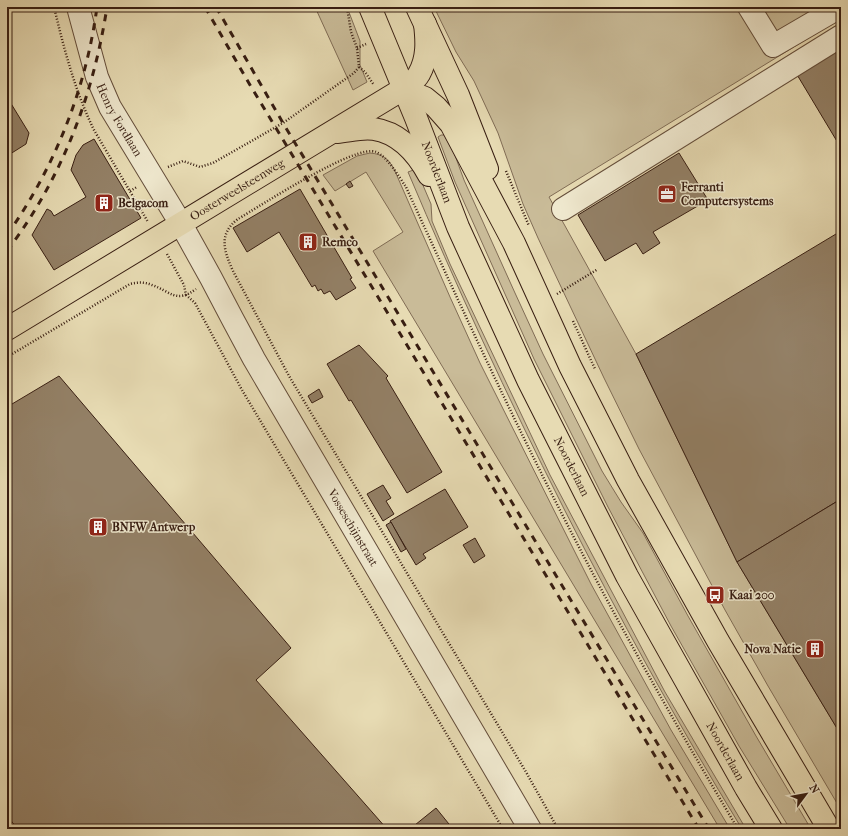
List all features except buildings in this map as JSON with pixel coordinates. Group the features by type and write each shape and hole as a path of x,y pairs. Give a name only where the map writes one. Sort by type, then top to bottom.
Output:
{"main road":[{"name":"Noorderlaan","path":"370,7 416,118 458,227 528,380 627,576 742,781 771,829"},
{"name":"Oosterweelsteenweg","path":"7,329 403,89 419,75 426,59 427,41 421,15"},
{"path":"421,15 458,95 474,134 550,297 570,366 628,480 718,640 829,829"},
{"path":"403,89 425,98 436,107 451,124 522,237"},
{"path":"332,133 358,129 373,129 398,137 423,163 458,227"}],"street":[{"name":"Henry Fordlaan","path":"78,7 102,89 110,107 181,224"},
{"path":"749,7 773,46 840,7"},
{"path":"563,209 841,36"},
{"name":"Vosseschijnstraat","path":"181,224 254,359 530,829"}],"path":[{"path":"130,191 174,164 183,161 200,167 213,163 279,125 354,73 359,67 357,48 351,32 347,7"},
{"path":"558,829 526,772 289,376 230,265 227,256 224,240 231,224 321,171 355,154 369,151 376,152 387,161 406,187 512,414 563,518 626,636 738,829"},
{"path":"504,166 522,237"},
{"path":"550,297 598,269"},
{"path":"180,276 186,295 195,303 242,390 503,829"},
{"path":"7,357 130,284 138,282 145,283 153,285 174,296 186,295"},
{"path":"550,297 562,299"},
{"path":"572,320 598,375"}],"shaded area":[{"path":"315,7 347,7 360,41 360,65 367,82 353,90"},
{"path":"434,7 841,7 841,18 549,197 636,354 737,562 841,735 841,810 725,610 639,449 538,238 523,204 498,133 474,81 456,52"},
{"path":"441,135 446,135 449,139 464,180 543,354 602,471 621,502 643,533 756,736 811,829 790,829 739,746 671,626 608,507 534,359 455,182 438,137"},
{"path":"370,153 378,154 384,157 394,169 480,363 591,584 671,730 730,829 720,829 373,251 403,232 366,172 335,191 323,175 357,156"},
{"path":"416,169 431,204 432,221 450,264 550,475 665,692 746,829 742,829 649,670 563,507 483,341 408,172"}],"railway":[{"path":"7,235 40,182 54,155 66,126 85,68 97,7"},
{"path":"7,251 27,223 44,195 72,135 84,105 93,73 107,7"},
{"path":"205,7 250,85 699,829"},
{"path":"216,7 283,123 709,829"}],"place":[{"name":"Ferranti Computersystems","path":"667,194"},
{"name":"Belgacom","path":"104,203"},
{"name":"Remco","path":"308,242"},
{"name":"BNFW Antwerp","path":"98,527"},
{"name":"Kaai 200","path":"715,595"},
{"name":"Nova Natie","path":"815,649"}]}
